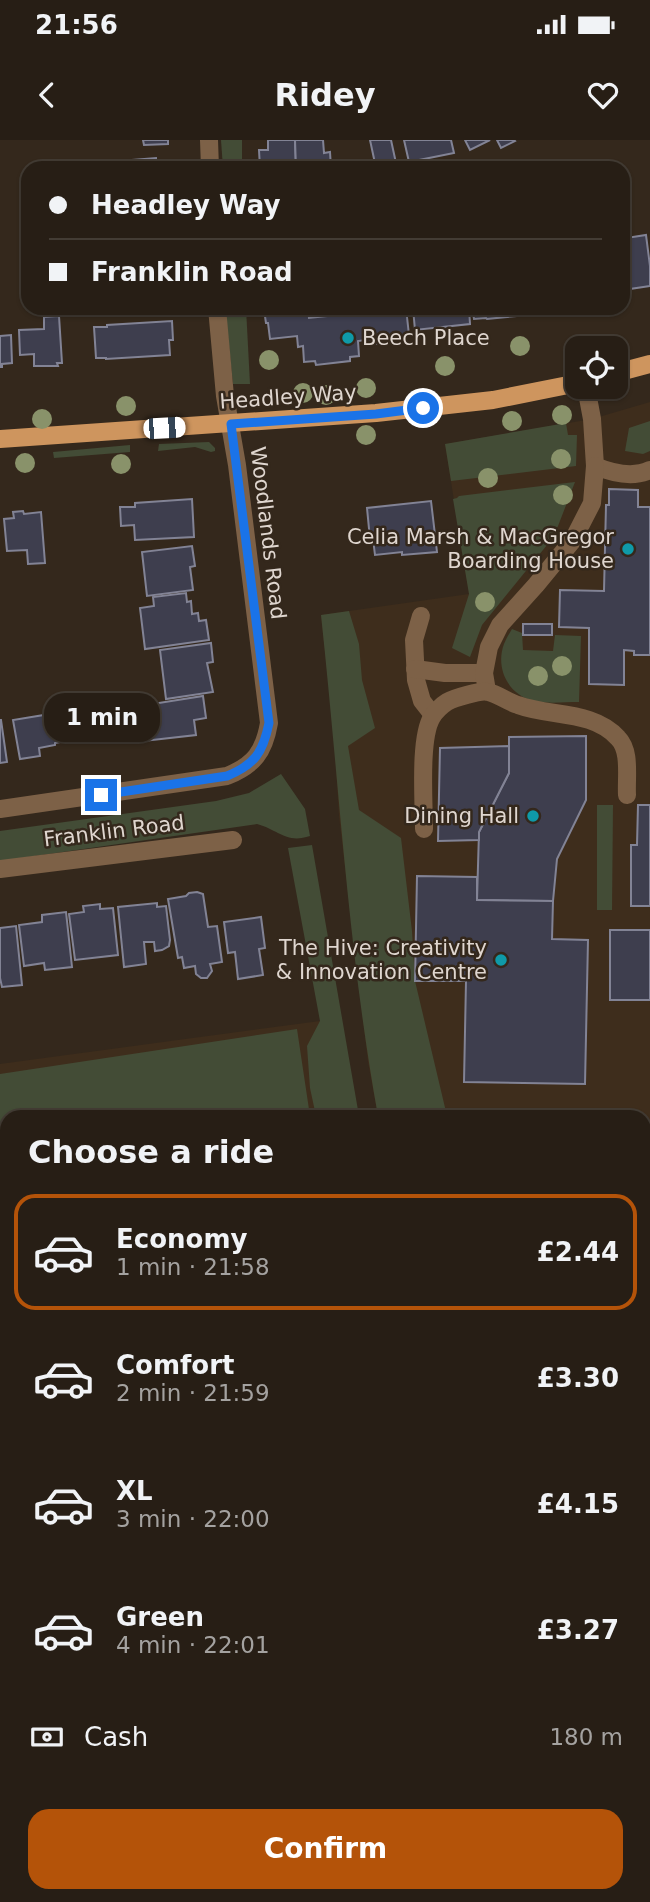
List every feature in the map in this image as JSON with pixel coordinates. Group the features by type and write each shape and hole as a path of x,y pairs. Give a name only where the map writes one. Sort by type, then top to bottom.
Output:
{"main road":[{"path":"628,370 650,364"},
{"name":"Headley Way","path":"0,439 376,414 493,400 565,386"}],"street":[{"path":"209,140 210,161"},
{"name":"Woodlands Road","path":"218,315 225,396 231,424 269,723 266,737 253,761"},
{"path":"487,691 484,673 489,647 500,625 573,540 592,503 595,466 588,399"},
{"path":"595,466 610,472 642,474 650,470"},
{"path":"421,616 414,640 416,680 422,701 433,715"},
{"path":"415,669 445,673 484,673"},
{"path":"424,829 427,726 433,715 447,702 487,691 516,705 581,718 612,732 625,748 627,794"},
{"name":"Franklin Road","path":"0,809 227,776 253,761"},
{"name":"Franklin Road","path":"0,869 233,839"}],"shaded area":[{"path":"650,402 650,1110 377,1110 368,1062 339,816 334,734 321,615 469,594 445,444 592,419"},
{"path":"320,1021 336,1110 0,1110 0,1064"}],"green space":[{"path":"221,140 242,140 242,161 222,161"},
{"path":"226,315 246,315 250,384 233,384"},
{"path":"650,421 650,451 643,454 625,451 629,428"},
{"path":"566,423 568,435 577,435 576,466 451,481 445,444"},
{"path":"209,442 215,451 195,447 158,451 159,444"},
{"path":"130,445 130,452 54,458 53,452"},
{"path":"575,482 558,526 547,545 482,625 470,657 452,648 469,594 453,499 459,496"},
{"path":"349,611 359,644 362,680 375,728 348,746 359,810 401,838 415,981 446,1110 377,1110 359,992 321,615"},
{"path":"512,629 522,633 523,650 553,651 555,635 581,636 579,702 534,701 525,698 511,687 501,662 504,644"},
{"path":"281,774 305,809 310,836 288,837 257,824 0,861 0,831 216,801 249,793"},
{"path":"597,805 613,805 612,910 597,910"},
{"path":"312,845 358,1110 315,1110 307,1046 320,1021 288,848"},
{"path":"297,1029 309,1110 0,1110 0,1074"}],"building":[{"path":"143,140 168,140 168,144 144,145"},
{"path":"268,140 295,140 296,161 260,161 259,150 268,150"},
{"path":"295,140 323,140 324,153 330,152 331,161 296,161"},
{"path":"370,140 391,140 396,161 374,161"},
{"path":"404,140 451,140 454,153 409,161"},
{"path":"465,140 490,140 470,150"},
{"path":"497,140 514,140 515,141 501,148"},
{"path":"156,158 156,161 120,161"},
{"path":"646,235 650,286 630,289 630,237"},
{"name":"Beech Place","path":"265,315 309,315 309,318 337,315 407,315 409,335 400,336 400,341 366,345 365,340 358,341 359,356 350,357 350,361 316,365 315,361 304,362 303,346 298,347 297,336 270,339"},
{"path":"414,315 469,315 470,324 415,330"},
{"path":"473,315 516,315 487,319 474,319"},
{"path":"59,316 62,363 57,363 58,366 34,366 34,354 20,355 19,330 44,329 44,317"},
{"path":"172,321 173,340 169,340 170,355 96,358 94,327"},
{"path":"11,335 12,363 2,364 0,367 0,336"},
{"name":"Celia Marsh & MacGregor Boarding House","path":"609,489 638,490 638,507 650,507 650,655 634,655 634,651 624,650 624,685 589,684 589,628 559,627 560,590 604,591 606,505 609,505"},
{"path":"192,499 194,537 135,540 134,525 121,526 120,507 135,507 135,503"},
{"path":"431,501 437,552 375,555 373,539 370,539 367,508"},
{"path":"23,511 24,514 41,512 45,563 28,564 27,550 7,551 4,519 14,518 13,512"},
{"path":"192,546 195,566 190,567 193,590 147,596 142,552"},
{"path":"186,593 187,602 191,601 192,614 198,613 199,621 206,620 209,640 145,649 140,608 154,606 153,597"},
{"path":"523,624 552,624 552,635 523,635"},
{"path":"211,643 213,662 207,663 213,692 166,699 160,650"},
{"path":"203,696 206,718 194,720 196,735 135,742 132,725 148,722 146,705"},
{"path":"50,714 50,717 61,715 66,741 39,748 40,756 20,759 13,720"},
{"path":"0,720 7,762 0,763"},
{"name":"Dining Hall","path":"586,736 586,800 557,859 553,901 477,900 479,832 509,773 509,737"},
{"path":"509,746 509,773 479,832 479,840 438,841 440,748"},
{"path":"638,805 650,805 650,906 631,906 631,845 637,845"},
{"name":"The Hive: Creativity & Innovation Centre","path":"417,876 477,877 477,900 553,901 552,939 588,940 585,1084 464,1082 466,981 415,981"},
{"path":"197,892 203,894 208,927 217,926 222,962 210,964 212,971 207,978 196,974 195,966 184,968 182,957 178,958 168,899"},
{"path":"157,903 157,907 166,906 169,946 155,951 154,942 144,942 146,964 124,967 118,907"},
{"path":"100,904 100,909 113,908 118,955 75,960 69,914 84,912 83,906"},
{"path":"66,912 72,967 45,970 44,963 24,966 19,925 42,922 42,915"},
{"path":"261,917 265,948 259,949 263,975 238,979 235,952 228,953 224,922"},
{"path":"16,926 22,985 2,987 0,928"},
{"path":"610,930 650,930 650,1000 610,1000"}],"place":[{"name":"Beech Place","path":"348,338"},
{"name":"Celia Marsh & MacGregor Boarding House","path":"628,549"},
{"name":"Dining Hall","path":"533,816"},
{"name":"The Hive: Creativity & Innovation Centre","path":"501,960"}],"route":[{"path":"101,795 227,776 253,761 266,737 269,723 231,424 423,408"}]}
